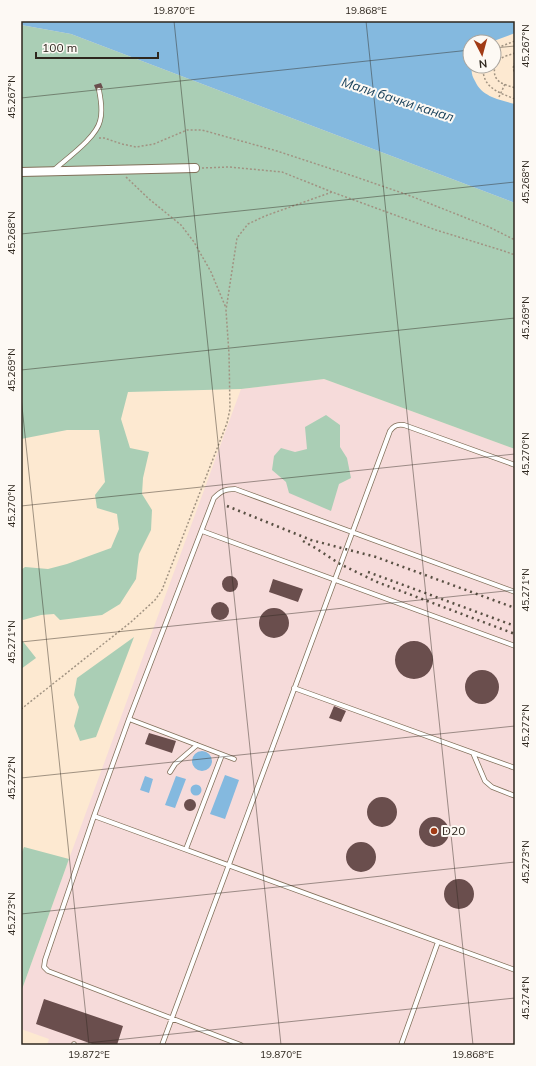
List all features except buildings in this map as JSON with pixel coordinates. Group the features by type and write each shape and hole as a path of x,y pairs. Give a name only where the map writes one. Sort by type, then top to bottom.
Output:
{"street":[{"path":"21,172 195,168"}],"lane":[{"path":"52,172 91,138 100,122 102,101 99,90"},
{"path":"162,1045 390,431 393,427 399,424 404,425 515,465"},
{"path":"241,1045 48,971 44,967 44,960 129,719 214,498 227,488 235,489 515,592"},
{"path":"202,531 515,646"},
{"path":"294,688 515,768"},
{"path":"129,719 234,759"},
{"path":"170,772 176,764 197,745"},
{"path":"473,753 485,781 492,787 515,796"},
{"path":"186,849 222,755"},
{"path":"94,816 515,970"},
{"path":"401,1045 438,942"}],"path":[{"path":"502,46 515,41"},
{"path":"515,53 500,60 495,68 496,79 500,83 515,88"},
{"path":"515,62 513,68 515,74"},
{"path":"483,74 485,80 494,91 515,99"},
{"path":"499,97 505,84"},
{"path":"91,138 104,138 136,147 154,144 187,130 202,130 277,151 408,195 489,226 515,240"},
{"path":"195,168 229,167 282,172 436,230 515,255"},
{"path":"120,170 149,199 182,225 194,242 211,272 226,310"},
{"path":"21,709 131,622 155,600 162,590 227,423 230,409 229,354 226,310 237,238 248,224 265,216 332,192"}],"shaded area":[{"path":"324,379 515,449 515,1045 47,1045 49,1039 21,1029 21,992 241,389"}],"green space":[{"path":"21,25 71,34 515,203 515,449 324,379 241,389 128,392 121,419 130,448 149,452 143,478 142,494 152,510 151,530 139,554 136,579 120,604 102,615 60,620 54,614 41,615 23,620 21,617 21,570 25,567 48,569 67,564 111,548 119,529 117,514 97,508 95,495 105,482 99,430 67,430 21,439"},
{"path":"326,415 340,425 340,447 347,458 351,478 339,484 331,511 289,493 286,482 272,470 274,456 281,448 295,452 307,449 305,427"},
{"path":"134,637 96,737 80,741 74,726 79,707 74,695 77,678"},
{"path":"21,639 36,658 21,669"},
{"path":"24,847 69,859 21,992 21,854"}],"water":[{"name":"Мали бачки канал","path":"21,21 515,21 515,33 502,38 502,34 462,34 462,74 472,74 482,91 492,97 515,104 515,203 71,34 21,25"},
{"path":"202,751 209,754 212,761 209,768 202,771 195,768 192,761 195,754"},
{"path":"225,775 239,780 225,819 210,814"},
{"path":"145,776 153,779 149,793 140,790"},
{"path":"176,776 186,779 175,808 165,805"},
{"path":"196,784 200,786 202,790 200,794 196,796 192,794 190,790 192,786"}],"railway":[{"path":"227,506 311,540 376,557 515,608"},
{"path":"303,541 340,564 377,582 515,634"},
{"path":"368,572 515,626"}],"place":[{"name":"D20","path":"434,831"}]}
